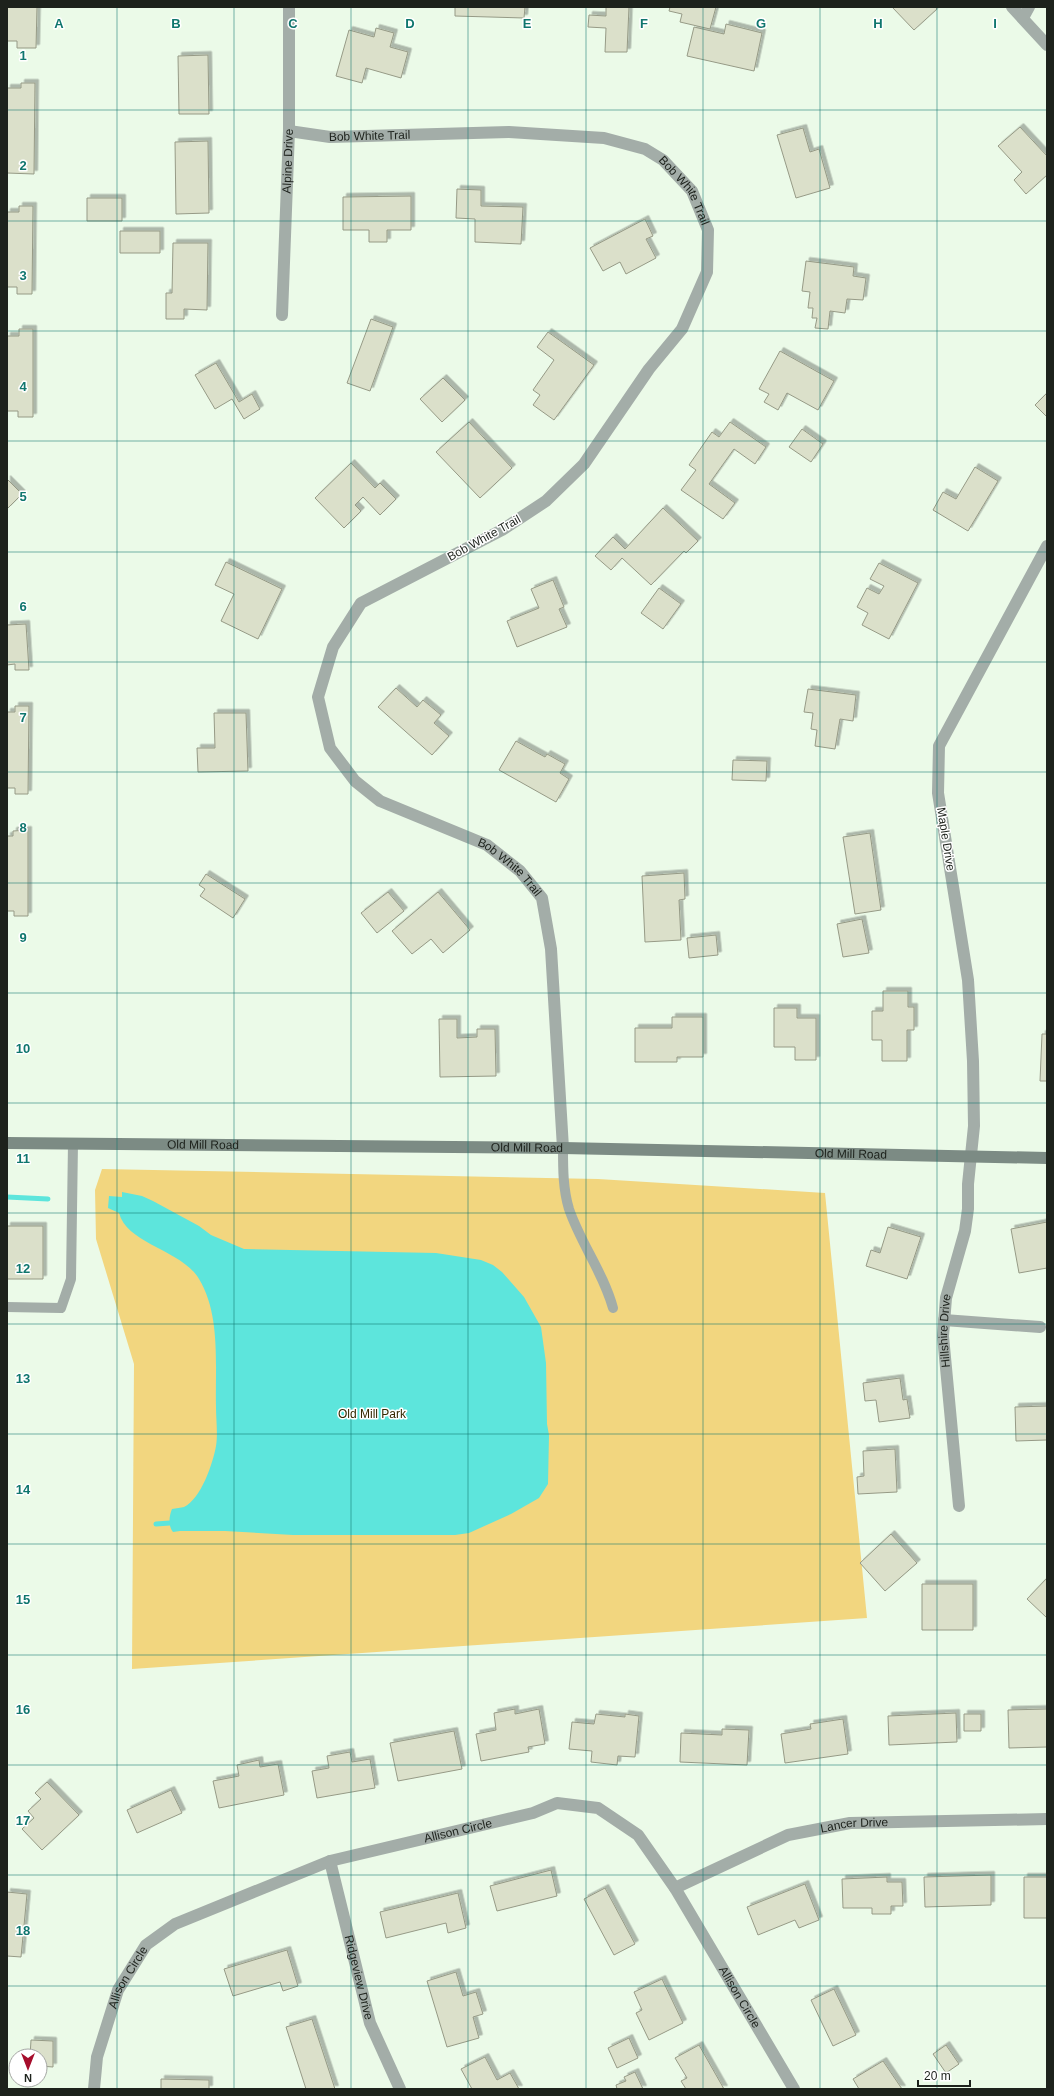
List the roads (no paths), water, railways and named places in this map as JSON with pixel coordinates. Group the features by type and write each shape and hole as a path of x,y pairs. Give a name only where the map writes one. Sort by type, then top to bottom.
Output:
{"street":[{"name":"Alpine Drive","path":"282,315 289,131 289,7"},
{"path":"1012,7 1047,45"},
{"path":"1023,18 1029,7"},
{"name":"Bob White Trail","path":"289,131 330,137 509,132 604,138 645,149 663,160 692,191 708,230 707,272 682,329 649,369 584,464 546,501 502,530 361,603 334,647 318,697 330,748 355,781 380,801 487,845 520,872 542,898 551,949 563,1148"},
{"name":"Maple Drive","path":"970,1158 974,1126 971,1015 938,793 939,746 1047,546"},
{"name":"Old Mill Road","path":"7,1143 563,1148 970,1158 1047,1158"},
{"name":"Hillshire Drive","path":"959,1506 943,1336 946,1298 965,1231 970,1158"},
{"path":"944,1320 1040,1327"},
{"name":"Allison Circle","path":"94,2089 97,2057 118,1990 146,1945 175,1924 330,1861 533,1813 557,1803 598,1808 638,1835 675,1888 794,2089"},
{"name":"Lancer Drive","path":"675,1888 788,1835 850,1823 1047,1819"},
{"name":"Ridgeview Drive","path":"330,1861 370,2023 400,2089"}],"lane":[{"path":"7,1307 61,1308 71,1279 73,1143"},
{"path":"563,1148 563,1184 570,1211 607,1287 613,1308"}],"water":[{"path":"122,1192 142,1196 153,1201 199,1226 211,1235 244,1249 436,1253 481,1260 493,1265 502,1272 524,1297 541,1327 546,1363 547,1424 549,1435 548,1484 539,1498 511,1514 469,1533 455,1535 293,1535 225,1531 173,1532 170,1527 170,1515 172,1509 184,1507 190,1503 201,1489 209,1471 216,1446 216,1358 214,1325 211,1308 206,1293 199,1279 191,1269 132,1232 124,1224 119,1213 108,1208 109,1196 122,1197"}],"waterway":[{"path":"7,1197 48,1199"},
{"path":"156,1524 170,1523"}],"park label":[{"name":"Old Mill Park","path":"372,1414"}]}
